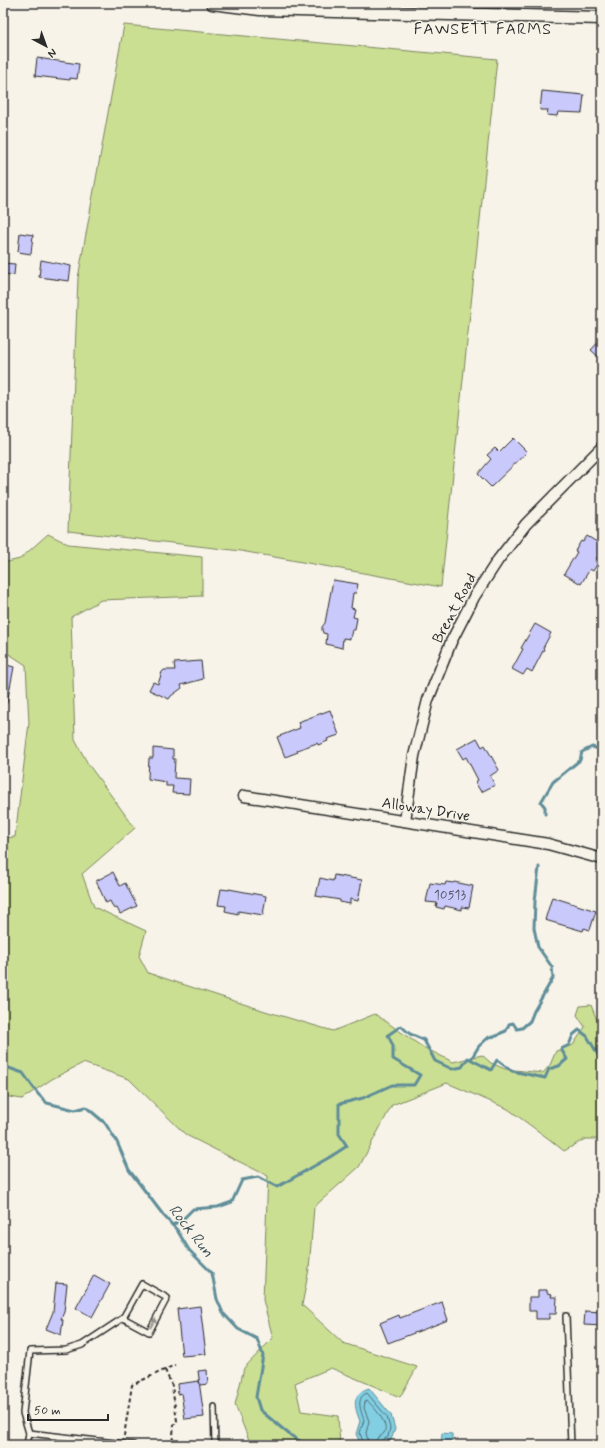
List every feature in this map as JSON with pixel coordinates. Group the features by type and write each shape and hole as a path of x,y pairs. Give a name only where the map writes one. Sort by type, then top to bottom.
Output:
{"street":[{"path":"212,3 260,9 602,18"},
{"name":"Brent Road","path":"405,821 414,756 428,700 451,642 474,597 498,560 526,524 602,447"},
{"name":"Alloway Drive","path":"244,796 548,844 602,858"}],"lane":[{"path":"27,1445 29,1433 23,1413 30,1351 66,1350 82,1345 123,1318 142,1284 167,1298 148,1332 123,1318"},
{"path":"566,1316 571,1445"},
{"path":"214,1407 215,1445"},
{"path":"29,1433 133,1445"}],"path":[{"path":"123,1444 132,1385 175,1365"},
{"path":"165,1370 172,1386 177,1421 174,1425 172,1445"}],"green space":[{"path":"124,25 497,59 441,587 241,551 68,531 78,278"},
{"path":"48,534 68,544 202,557 202,596 101,600 71,617 75,740 88,764 135,828 82,874 94,907 146,931 139,956 148,973 265,1011 333,1031 375,1014 421,1046 453,1062 482,1055 491,1063 505,1069 543,1073 550,1065 556,1051 573,1045 585,1027 577,1015 580,1006 591,1005 602,1033 602,1139 585,1139 564,1151 508,1109 447,1083 392,1105 359,1167 314,1207 309,1269 302,1305 343,1343 417,1367 400,1397 331,1368 295,1383 301,1411 338,1416 340,1445 247,1445 249,1440 235,1405 244,1368 273,1338 263,1300 268,1176 186,1135 129,1079 83,1063 52,1079 22,1099 3,1096 3,838 15,837 29,723 26,665 3,650 3,563 20,559"}],"water":[{"path":"369,1388 391,1415 395,1429 391,1440 381,1445 361,1445 356,1434 360,1421 355,1406 357,1397"},
{"path":"442,1433 452,1434 452,1445 441,1445"}],"building":[{"path":"37,58 79,64 77,79 70,78 70,80 35,76"},
{"path":"542,91 584,95 582,113 558,112 557,116 547,115 548,110 540,110"},
{"path":"20,233 33,235 31,254 18,252"},
{"path":"41,260 71,266 69,281 39,277"},
{"path":"3,263 15,264 14,275 3,274"},
{"path":"602,338 602,360 591,350"},
{"path":"513,438 527,452 491,487 478,474 491,459 487,455 495,448 499,452"},
{"path":"587,536 602,545 602,550 595,561 598,563 593,571 590,569 581,584 564,574 577,552 575,551 581,541 583,542"},
{"path":"333,580 358,584 356,593 353,593 351,608 355,609 353,617 357,618 355,630 352,630 350,639 343,638 342,648 326,644 327,634 323,633 322,630 325,623"},
{"path":"535,624 551,633 532,672 527,669 523,675 512,669 523,649 521,648"},
{"path":"201,661 203,679 181,685 182,688 169,699 149,690 153,682 158,684 164,670 175,670 174,663"},
{"path":"3,664 14,667 7,703 3,703"},
{"path":"330,710 339,735 327,739 328,741 318,745 317,743 297,750 298,752 285,757 277,737 300,728 298,722"},
{"path":"477,738 482,747 485,745 499,770 490,776 495,785 481,792 475,782 478,780 466,757 463,759 457,749"},
{"path":"153,748 173,750 173,759 175,759 174,778 190,779 189,794 172,793 173,786 166,786 166,782 148,779 149,758 153,758"},
{"path":"113,872 120,886 125,883 137,906 120,914 117,908 114,909 110,901 106,903 96,881"},
{"path":"334,875 362,880 358,901 350,899 350,904 340,902 340,900 316,896 320,878 333,881"},
{"path":"446,882 473,886 469,908 462,907 462,910 445,906 444,909 436,907 437,903 426,902 430,883 445,885"},
{"path":"221,889 229,889 266,896 263,915 238,911 238,914 225,911 226,906 218,905"},
{"path":"552,897 596,911 590,930 584,928 583,931 545,920"},
{"path":"94,1275 110,1284 92,1317 76,1308"},
{"path":"56,1283 67,1284 64,1312 61,1319 63,1320 61,1335 46,1329 53,1312"},
{"path":"538,1290 547,1290 547,1293 552,1294 551,1297 557,1297 556,1314 549,1314 549,1319 536,1319 536,1311 529,1311 529,1297 538,1297"},
{"path":"442,1302 448,1320 388,1343 380,1323 399,1315 400,1318"},
{"path":"200,1306 206,1354 182,1356 177,1309"},
{"path":"585,1311 602,1312 602,1326 584,1325"},
{"path":"207,1370 208,1384 200,1385 198,1371"},
{"path":"199,1381 204,1417 185,1419 181,1393 178,1394 177,1384"}],"waterway":[{"path":"545,814 545,807 541,802 553,782 580,760 582,752 592,747 599,749 602,748"},
{"path":"471,1059 479,1046 489,1037 497,1036 506,1031 509,1024 513,1023 517,1029 522,1028 530,1021 553,978 552,967 538,947 534,928 535,901 539,867"},
{"path":"172,1225 181,1221 193,1209 218,1207 232,1202 242,1180 258,1177 277,1187 347,1146 339,1134 339,1104 363,1098 392,1085 414,1085 420,1075 393,1059 393,1046 388,1035 401,1026 410,1034 424,1040 435,1061 452,1069 462,1067 468,1058 491,1070 497,1060 512,1071 545,1078 549,1069 559,1066 567,1059 561,1049 569,1045 573,1035 579,1030 587,1036 600,1058 602,1058"},
{"name":"Rock Run","path":"3,1066 23,1073 38,1094 47,1103 75,1110 86,1107 105,1123 117,1142 129,1170 164,1216 177,1230 189,1250 212,1273 217,1299 223,1313 238,1329 257,1339 263,1355 256,1397 260,1410 290,1435 307,1445"}],"district":[{"name":"FAWSETT FARMS","path":"483,28"}]}
